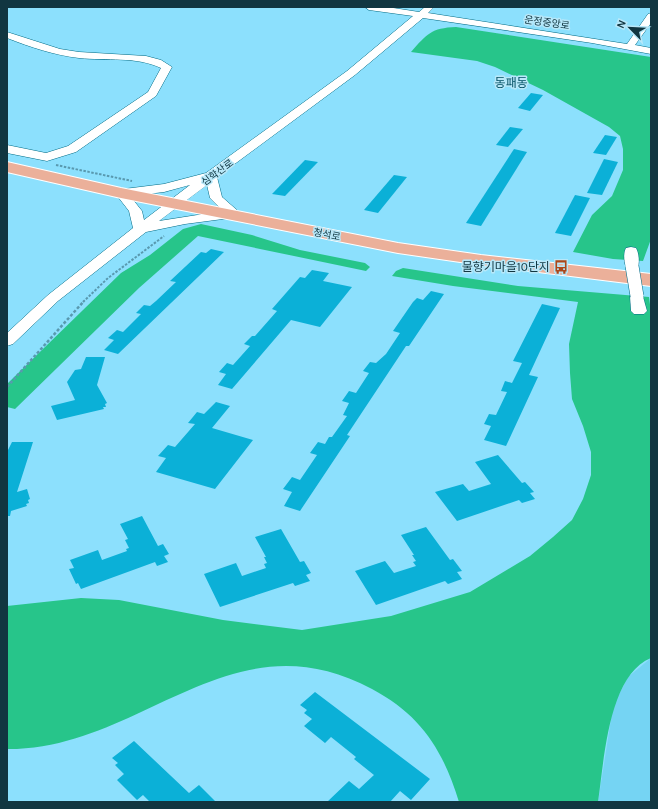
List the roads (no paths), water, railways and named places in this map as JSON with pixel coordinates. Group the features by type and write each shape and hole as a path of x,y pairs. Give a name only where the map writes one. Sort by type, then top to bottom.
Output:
{"main road":[{"name":"청석로","path":"7,167 127,187 174,203 398,248 512,264 651,280"}],"street":[{"name":"운정중앙로","path":"369,7 630,46 651,51"},
{"path":"373,8 404,7"},
{"name":"심학산로","path":"7,341 54,298 140,229 351,73 430,7"},
{"path":"373,8 395,18 404,29 438,23 467,21"},
{"path":"445,9 467,21"},
{"path":"630,46 651,16"},
{"path":"7,36 44,48 79,55 120,56 160,63 167,67 152,94 72,149 48,157 7,149"},
{"path":"211,176 216,198 232,214 185,220 140,229 127,187 164,188 211,176"},
{"path":"631,252 639,311"}],"place":[{"name":"물향기마을10단지","path":"561,267"}],"district":[{"name":"동패동","path":"511,83"}]}
